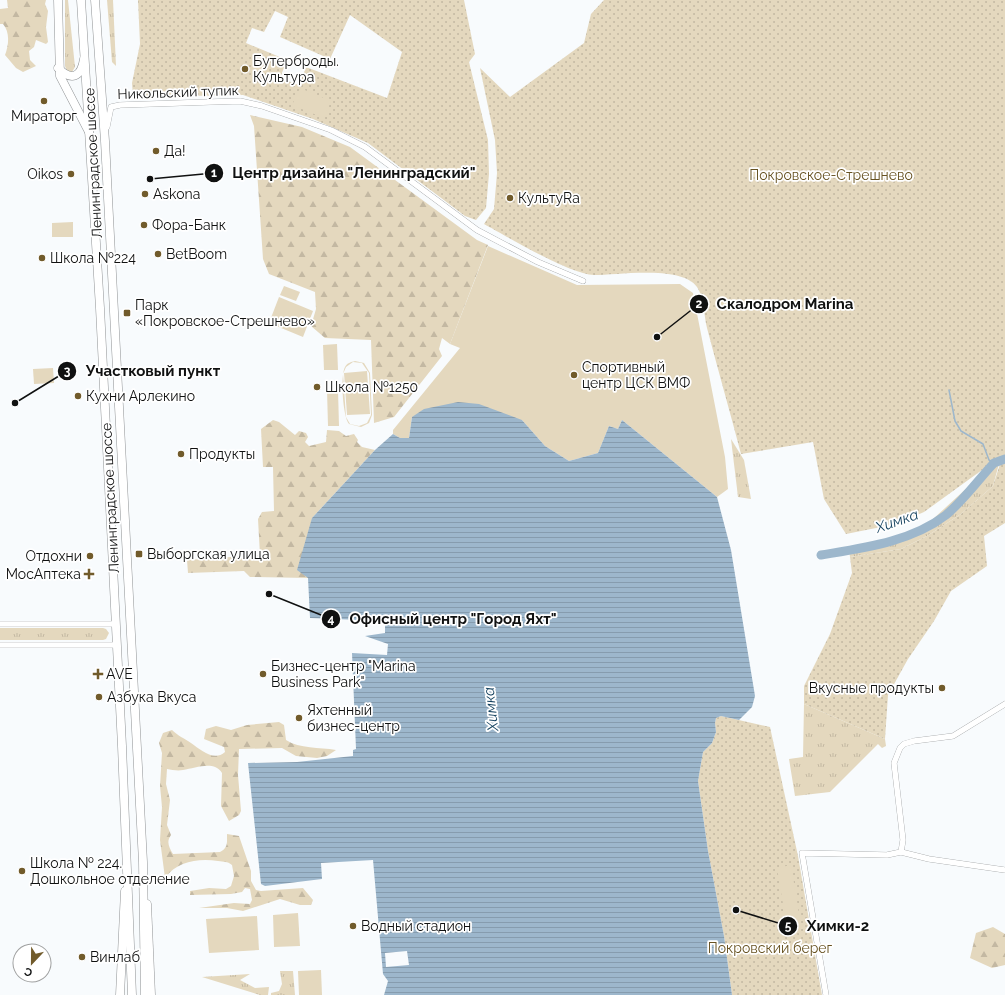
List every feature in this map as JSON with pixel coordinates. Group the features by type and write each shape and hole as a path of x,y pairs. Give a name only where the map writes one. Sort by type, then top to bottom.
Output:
{"main road":[{"path":"58,0 58,68 60,76 90,136"},
{"name":"Ленинградское шоссе","path":"81,0 90,136 127,860 132,995"},
{"name":"Ленинградское шоссе","path":"95,0 105,141 143,862 145,995"},
{"path":"58,68 68,76 74,76 80,71 85,53"},
{"path":"120,995 127,860"},
{"path":"143,862 152,995"}],"street":[{"name":"Никольский тупик","path":"105,141 110,107 124,105 229,101 252,103 286,114 359,143 477,230 538,262 583,281"},
{"path":"0,624 115,624"},
{"path":"0,645 116,645"},
{"path":"901,852 903,840 894,763 900,748 904,744 914,741 953,736 1005,704"},
{"path":"826,995 802,853 887,855 901,852 928,859 1005,870"}],"green space":[{"path":"7,0 46,0 45,4 48,11 46,27 48,42 46,44 36,40 34,47 29,51 30,60 36,66 23,72 16,68 5,55 8,35 3,24 0,24 0,9 8,8"},
{"path":"65,0 68,0 75,67 72,72 67,71 65,66"},
{"path":"107,0 113,0 116,66 112,62"},
{"path":"138,0 464,0 475,54 469,62 488,140 489,174 486,208 476,220 465,216 368,143 313,119 243,95 133,97 132,83 140,44","holes":["275,11 288,17 280,37 330,59 350,15 402,52 387,98 306,67 299,85 280,78 287,60 246,43 252,28 264,32"]},
{"name":"Покровское-Стрешнево","path":"604,0 1005,0 1005,455 1000,457 924,512 896,524 846,534 824,499 813,442 741,454 707,328 701,296 697,287 689,280 678,276 649,273 594,275 583,273 555,262 484,224 494,209 497,173 495,140 480,68 510,97 584,43 591,14"},
{"path":"300,88 331,101 324,118 292,105"},
{"path":"250,115 302,127 350,147 477,240 488,245 450,344 442,338 439,349 442,356 394,417 374,423 371,340 325,338 311,326 316,309 315,292 269,274 263,259 254,126"},
{"path":"73,222 73,237 52,237 52,223"},
{"name":"Спортивный центр ЦСК ВМФ","path":"488,246 577,285 680,284 693,293 725,457 728,489 717,497 622,420 618,429 609,426 598,453 569,461 545,446 522,420 412,417 409,438 400,438 393,434 393,430 460,348 450,344"},
{"path":"284,286 300,292 296,301 280,295"},
{"path":"279,297 313,311 303,337 269,323"},
{"path":"337,344 338,370 324,370 323,345"},
{"path":"355,361 364,363 370,373 372,415 369,423 361,427 349,424 346,417 350,424 359,426 367,423 371,415 369,373 362,363 353,362 346,367 343,373 345,367 349,363"},
{"path":"53,368 54,383 34,384 33,369"},
{"path":"367,371 370,414 347,415 344,373"},
{"path":"343,375 346,416 343,396"},
{"path":"327,390 338,390 339,426 328,426"},
{"path":"273,420 279,422 295,435 299,431 306,433 308,437 305,442 309,446 326,442 327,430 339,431 346,436 354,434 358,440 357,442 362,447 375,450 312,518 308,578 250,577 244,571 188,573 187,560 260,555 258,519 262,512 274,511 273,467 263,467 261,429"},
{"path":"731,439 744,460 751,499 738,497"},
{"path":"1000,460 993,486 961,514 927,536 901,549 850,557 849,550 902,538 920,531 994,463"},
{"path":"1005,463 1005,523 984,536 987,566 951,591 934,621 908,659 888,695 885,739 804,704 804,686 830,634 852,573 850,557 901,549 927,536 961,514 993,486 1000,464"},
{"path":"0,628 103,628 109,633 106,639 103,640 0,640"},
{"path":"804,704 885,739 886,746 882,748 878,744 830,792 795,796 789,759 803,757"},
{"name":"Покровский берег","path":"721,716 770,727 798,856 822,995 732,995 724,936 708,851 698,781 703,752 712,743 716,732 716,718"},
{"path":"279,722 284,725 286,740 291,743 336,750 327,756 317,758 296,756 282,748 239,749 238,775 241,811 239,815 229,821 221,806 222,773 219,769 204,766 181,770 167,769 166,784 170,800 167,825 171,835 169,844 173,854 220,852 226,847 227,834 239,836 251,871 251,881 256,890 261,891 303,888 313,900 311,905 300,905 280,899 243,911 227,908 199,908 234,903 250,904 252,900 250,889 245,888 242,892 231,894 190,895 190,891 209,888 226,889 231,886 234,876 232,865 229,863 211,860 182,864 170,872 165,878 160,840 162,807 160,786 162,753 159,743 163,733 172,730 203,752 216,756 225,752 224,747 204,739 206,729 216,726 231,730 247,725"},
{"path":"791,865 800,920 786,922 777,868"},
{"path":"298,913 300,946 274,947 273,915"},
{"path":"257,916 259,950 209,953 206,919"},
{"path":"993,927 1005,934 1005,965 992,968 970,958 976,933"},
{"path":"321,970 322,995 299,995 298,971"},
{"path":"280,971 293,971 295,995 271,995 271,993 279,991 282,984"},
{"path":"250,974 240,980 255,988 269,987 268,995 260,995 202,977"}],"water":[{"path":"458,402 479,404 522,420 545,446 569,461 598,453 609,426 618,429 622,420 717,497 731,550 755,696 752,707 739,720 721,716 716,718 716,732 712,743 703,752 698,781 708,851 724,936 732,995 384,995 388,981 383,974 373,860 321,863 322,879 265,886 261,884 248,763 297,762 353,756 353,750 356,749 352,653 387,655 388,644 365,636 385,633 385,621 310,618 308,578 297,570 312,518 375,450 393,434 400,438 409,438 412,417 424,409"}],"pier":[{"path":"407,951 409,965 386,967 385,953"}],"waterway":[{"path":"949,390 955,421 961,431 983,444 989,460 994,463"},
{"name":"Химка","path":"821,555 870,546 902,538 918,532 946,515 994,463 1005,459"}],"place":[{"name":"Бутерброды. Культура","path":"245,69"},
{"name":"Мираторг","path":"44,101"},
{"name":"Да!","path":"156,151"},
{"name":"Oikos","path":"71,174"},
{"name":"Центр дизайна \"Ленинградский\"","path":"150,179"},
{"name":"Askona","path":"145,194"},
{"name":"КультуRа","path":"510,198"},
{"name":"Фора-Банк","path":"144,225"},
{"name":"BetBoom","path":"158,254"},
{"name":"Школа №224","path":"42,258"},
{"name":"Парк «Покровское-Стрешнево»","path":"127,313"},
{"name":"Скалодром Marina","path":"657,337"},
{"name":"Спортивный центр ЦСК ВМФ","path":"574,375"},
{"name":"Школа №1250","path":"317,387"},
{"name":"Кухни Арлекино","path":"78,396"},
{"name":"Участковый пункт","path":"15,403"},
{"name":"Продукты","path":"181,454"},
{"name":"Выборгская улица","path":"139,554"},
{"name":"Отдохни","path":"90,556"},
{"name":"МосАптека","path":"89,574"},
{"name":"Офисный центр \"Город Яхт\"","path":"269,594"},
{"name":"AVE","path":"98,674"},
{"name":"Бизнес-центр \"Marina Business Park\"","path":"263,674"},
{"name":"Вкусные продукты","path":"942,688"},
{"name":"Азбука Вкуса","path":"99,697"},
{"name":"Яхтенный бизнес-центр","path":"299,718"},
{"name":"Школа № 224. Дошкольное отделение","path":"22,871"},
{"name":"Химки-2","path":"736,910"},
{"name":"Водный стадион","path":"353,926"},
{"name":"Винлаб","path":"82,957"}]}
